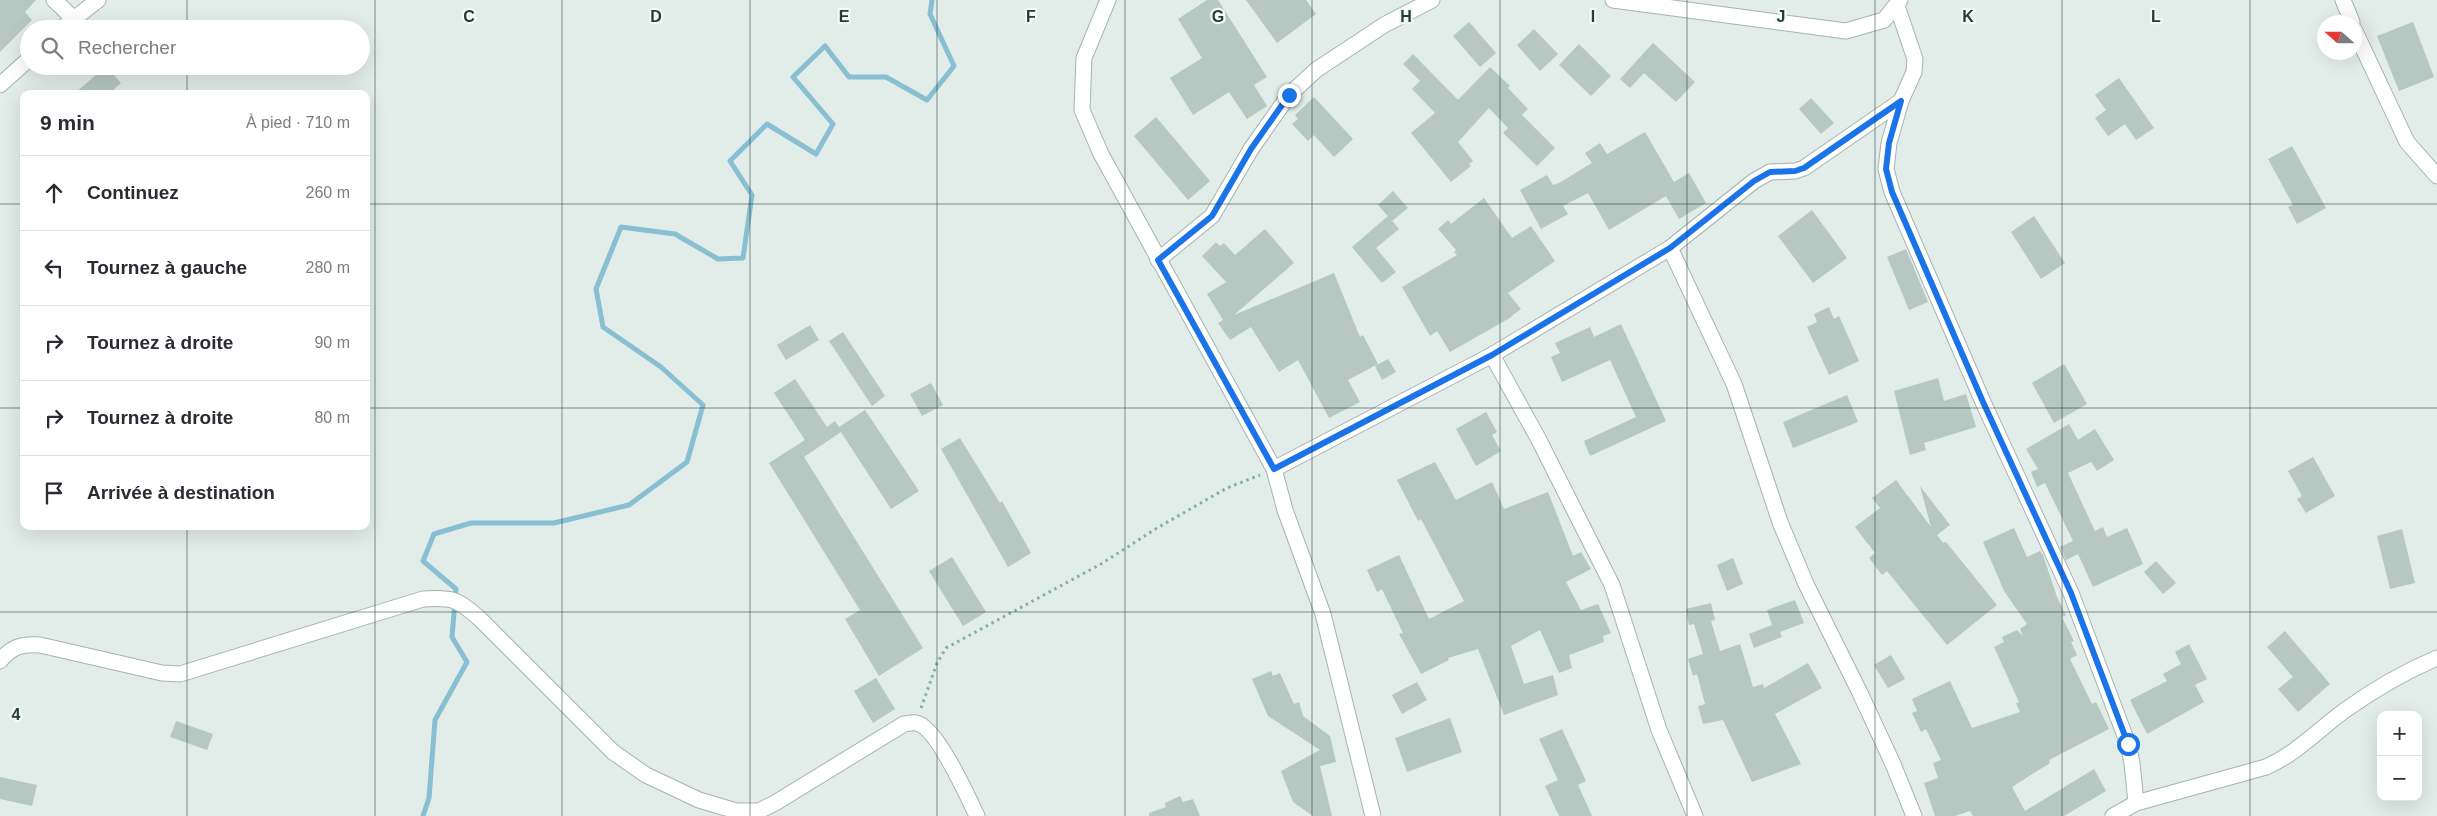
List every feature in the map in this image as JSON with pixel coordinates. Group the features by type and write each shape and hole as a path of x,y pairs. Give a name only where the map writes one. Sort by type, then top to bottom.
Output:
{"street":[{"path":"54,0 73,18 98,0"},
{"path":"1108,0 1084,58 1082,110 1101,154 1274,469 1285,510 1322,614 1373,816"},
{"path":"1158,260 1212,216 1251,149 1289,95 1316,70 1377,30 1432,0"},
{"path":"1613,0 1846,31 1884,20 1898,3"},
{"path":"2343,0 2349,15"},
{"path":"1898,3 1915,59 1914,72 1901,101 1889,143 1886,169 1892,192 1983,402 2071,593 2128,744 2136,803"},
{"path":"2362,46 2407,142 2437,176"},
{"path":"0,85 20,68"},
{"path":"1274,469 1492,355 1670,248 1754,181 1770,172 1795,171 1804,168 1901,101"},
{"path":"1670,248 1734,384 1780,522 1806,584 1860,692 1893,764 1914,816"},
{"path":"1492,355 1553,466 1612,586 1659,730 1695,816"},
{"path":"0,660 20,644 40,645 162,673 180,674 423,600 446,598 465,605 613,752 646,775 699,800 736,811 759,811 904,724 916,723 928,730 936,742 977,816"},
{"path":"2112,816 2136,803 2266,767 2282,760 2344,710 2410,670 2437,658"}],"path":[{"path":"916,723 937,663 946,648 1101,564 1157,528 1228,488 1274,469"}],"building":[{"path":"0,0 36,0 25,12 32,20 20,20 20,32 0,52"},
{"path":"1207,0 1218,0 1267,77 1254,85 1267,106 1247,119 1229,92 1193,115 1170,78 1202,58 1178,19"},
{"path":"1246,0 1306,0 1316,14 1277,43"},
{"path":"1469,22 1496,53 1480,67 1453,36"},
{"path":"2413,22 2434,77 2399,91 2377,36"},
{"path":"1534,29 1558,54 1540,71 1517,45"},
{"path":"1653,43 1695,82 1676,102 1644,73 1630,88 1620,79"},
{"path":"1579,44 1611,76 1591,96 1559,65"},
{"path":"1413,54 1458,100 1490,67 1510,86 1508,88 1528,109 1522,115 1555,148 1537,166 1503,133 1508,128 1489,108 1458,142 1473,161 1469,164 1471,166 1451,182 1411,133 1435,113 1412,89 1420,81 1403,64"},
{"path":"96,75 114,75 121,83 113,90 79,90"},
{"path":"2119,78 2154,128 2136,140 2125,124 2108,136 2095,118 2106,110 2095,95"},
{"path":"1314,97 1353,139 1334,157 1314,135 1308,141 1292,124 1298,119 1295,115"},
{"path":"1811,98 1834,123 1821,134 1799,109"},
{"path":"1156,117 1210,181 1188,200 1134,136"},
{"path":"1645,132 1674,182 1689,173 1706,203 1679,219 1666,196 1609,230 1588,193 1563,206 1568,214 1541,229 1520,190 1547,175 1553,185 1559,183 1592,163 1585,153 1600,143 1607,154"},
{"path":"2292,146 2326,208 2297,224 2288,207 2293,205 2268,159"},
{"path":"1393,191 1408,208 1392,221 1378,205"},
{"path":"1484,198 1512,238 1531,226 1555,261 1508,293 1521,309 1508,319 1450,352 1437,331 1430,336 1402,287 1457,255 1454,252 1456,250 1438,229 1448,220 1451,224"},
{"path":"1812,210 1847,258 1813,283 1778,236"},
{"path":"1388,216 1399,229 1376,248 1396,272 1382,283 1352,247"},
{"path":"2034,216 2065,263 2041,279 2011,232"},
{"path":"1265,229 1294,263 1234,315 1334,273 1360,337 1363,335 1378,364 1348,380 1360,402 1329,418 1298,360 1279,372 1251,327 1230,340 1218,323 1223,320 1207,294 1226,282 1202,256 1216,242 1220,246 1224,243 1235,255"},
{"path":"1906,249 1928,302 1909,310 1887,257"},
{"path":"1829,307 1834,319 1839,316 1859,361 1829,375 1807,327 1817,322 1814,314"},
{"path":"1621,324 1666,421 1590,456 1584,441 1636,417 1610,360 1562,382 1551,357 1560,353 1555,343 1590,327 1594,337"},
{"path":"810,325 819,340 786,360 777,345"},
{"path":"843,332 885,396 872,406 829,341"},
{"path":"1388,359 1396,372 1382,380 1375,366"},
{"path":"2064,364 2087,404 2054,423 2032,383"},
{"path":"1938,378 1944,401 1966,394 1976,427 1924,443 1926,450 1910,455 1894,391"},
{"path":"795,379 827,427 835,421 839,427 865,410 919,491 891,509 841,432 804,457 923,648 879,676 845,619 860,610 769,463 805,440 774,393"},
{"path":"931,383 943,405 922,416 910,394"},
{"path":"1847,395 1858,422 1793,448 1783,422"},
{"path":"1486,412 1497,432 1492,435 1501,451 1476,466 1456,429"},
{"path":"2069,424 2078,440 2095,429 2114,460 2097,471 2091,462 2068,473 2095,531 2103,527 2107,537 2127,528 2143,564 2093,587 2078,554 2066,560 2060,547 2073,541 2045,483 2037,487 2031,472 2038,469 2026,449"},
{"path":"960,438 1000,503 1002,501 1031,553 1008,567 941,449"},
{"path":"2313,457 2335,496 2306,513 2297,499 2302,496 2288,471"},
{"path":"1435,462 1456,500 1492,482 1504,509 1548,492 1573,556 1581,552 1591,569 1566,582 1581,610 1598,604 1611,633 1603,636 1604,642 1569,655 1572,668 1559,673 1540,630 1511,646 1524,684 1553,675 1558,695 1504,715 1478,649 1448,658 1449,660 1421,674 1399,634 1403,633 1382,589 1377,592 1367,570 1399,555 1429,619 1464,601 1421,519 1418,521 1397,480"},
{"path":"1896,480 1931,527 1920,486 1950,525 1937,535 1943,543 1946,542 1997,605 1947,645 1887,571 1882,575 1869,558 1875,553 1855,527 1880,508 1872,498"},
{"path":"2014,528 2027,557 2040,551 2043,555 2057,597 2066,615 2062,617 2074,641 2071,642 2077,655 2070,659 2092,704 2096,702 2109,729 2049,760 2050,763 2012,787 2025,811 2094,769 2106,791 2064,816 1973,816 1970,811 1955,816 1935,816 1924,783 1938,778 1933,763 1941,760 1926,729 1921,732 1912,713 1917,711 1912,699 1950,681 1972,728 2020,712 2016,703 2019,702 1994,647 2004,642 2002,637 2017,630 2023,636 2020,629 2027,624 2004,591 1983,542"},
{"path":"2402,529 2415,583 2390,589 2377,536"},
{"path":"952,557 986,612 963,626 929,571"},
{"path":"1733,558 1743,584 1727,591 1717,565"},
{"path":"2156,561 2176,583 2163,594 2144,572"},
{"path":"1795,600 1804,623 1780,632 1782,637 1754,648 1749,634 1772,625 1767,610"},
{"path":"1711,603 1715,620 1711,621 1720,651 1740,644 1753,687 1763,684 1764,688 1808,663 1822,688 1775,714 1801,764 1752,782 1723,720 1703,724 1698,706 1705,704 1697,674 1693,676 1688,659 1703,654 1694,624 1689,625 1686,609"},
{"path":"2285,631 2330,684 2298,712 2278,689 2293,677 2267,647"},
{"path":"2189,644 2207,679 2195,685 2204,702 2147,734 2130,700 2167,681 2163,674 2181,664 2175,652"},
{"path":"1891,655 1905,679 1888,688 1874,665"},
{"path":"1271,671 1273,676 1280,673 1294,704 1299,702 1303,716 1330,736 1336,762 1320,766 1332,816 1313,816 1293,802 1281,771 1320,750 1268,716 1252,679"},
{"path":"876,678 895,709 873,723 854,691"},
{"path":"1417,682 1427,700 1402,714 1392,695"},
{"path":"1450,718 1462,752 1407,772 1395,738"},
{"path":"176,721 213,734 207,750 170,737"},
{"path":"1562,729 1586,781 1578,785 1592,816 1559,816 1545,786 1558,780 1539,739"},
{"path":"0,777 37,785 32,806 0,799"},
{"path":"1180,796 1183,802 1193,799 1200,816 1149,816 1149,813 1166,807 1165,803"}],"waterway":[{"path":"423,816 429,798 435,720 467,662 452,637 456,589 423,561 434,534 471,523 554,523 629,505 687,462 703,405 661,367 603,327 596,289 621,227 675,234 718,259 743,258 752,195 730,161 767,124 816,154 833,124 793,77 825,46 849,77 886,77 927,100 954,66 930,14 932,0"}],"route":[{"path":"1289,95 1251,149 1212,216 1158,260 1274,469 1492,355 1670,248 1754,181 1770,172 1795,171 1804,168 1901,101 1889,143 1886,169 1892,192 1983,402 2071,593 2128,744"}]}
